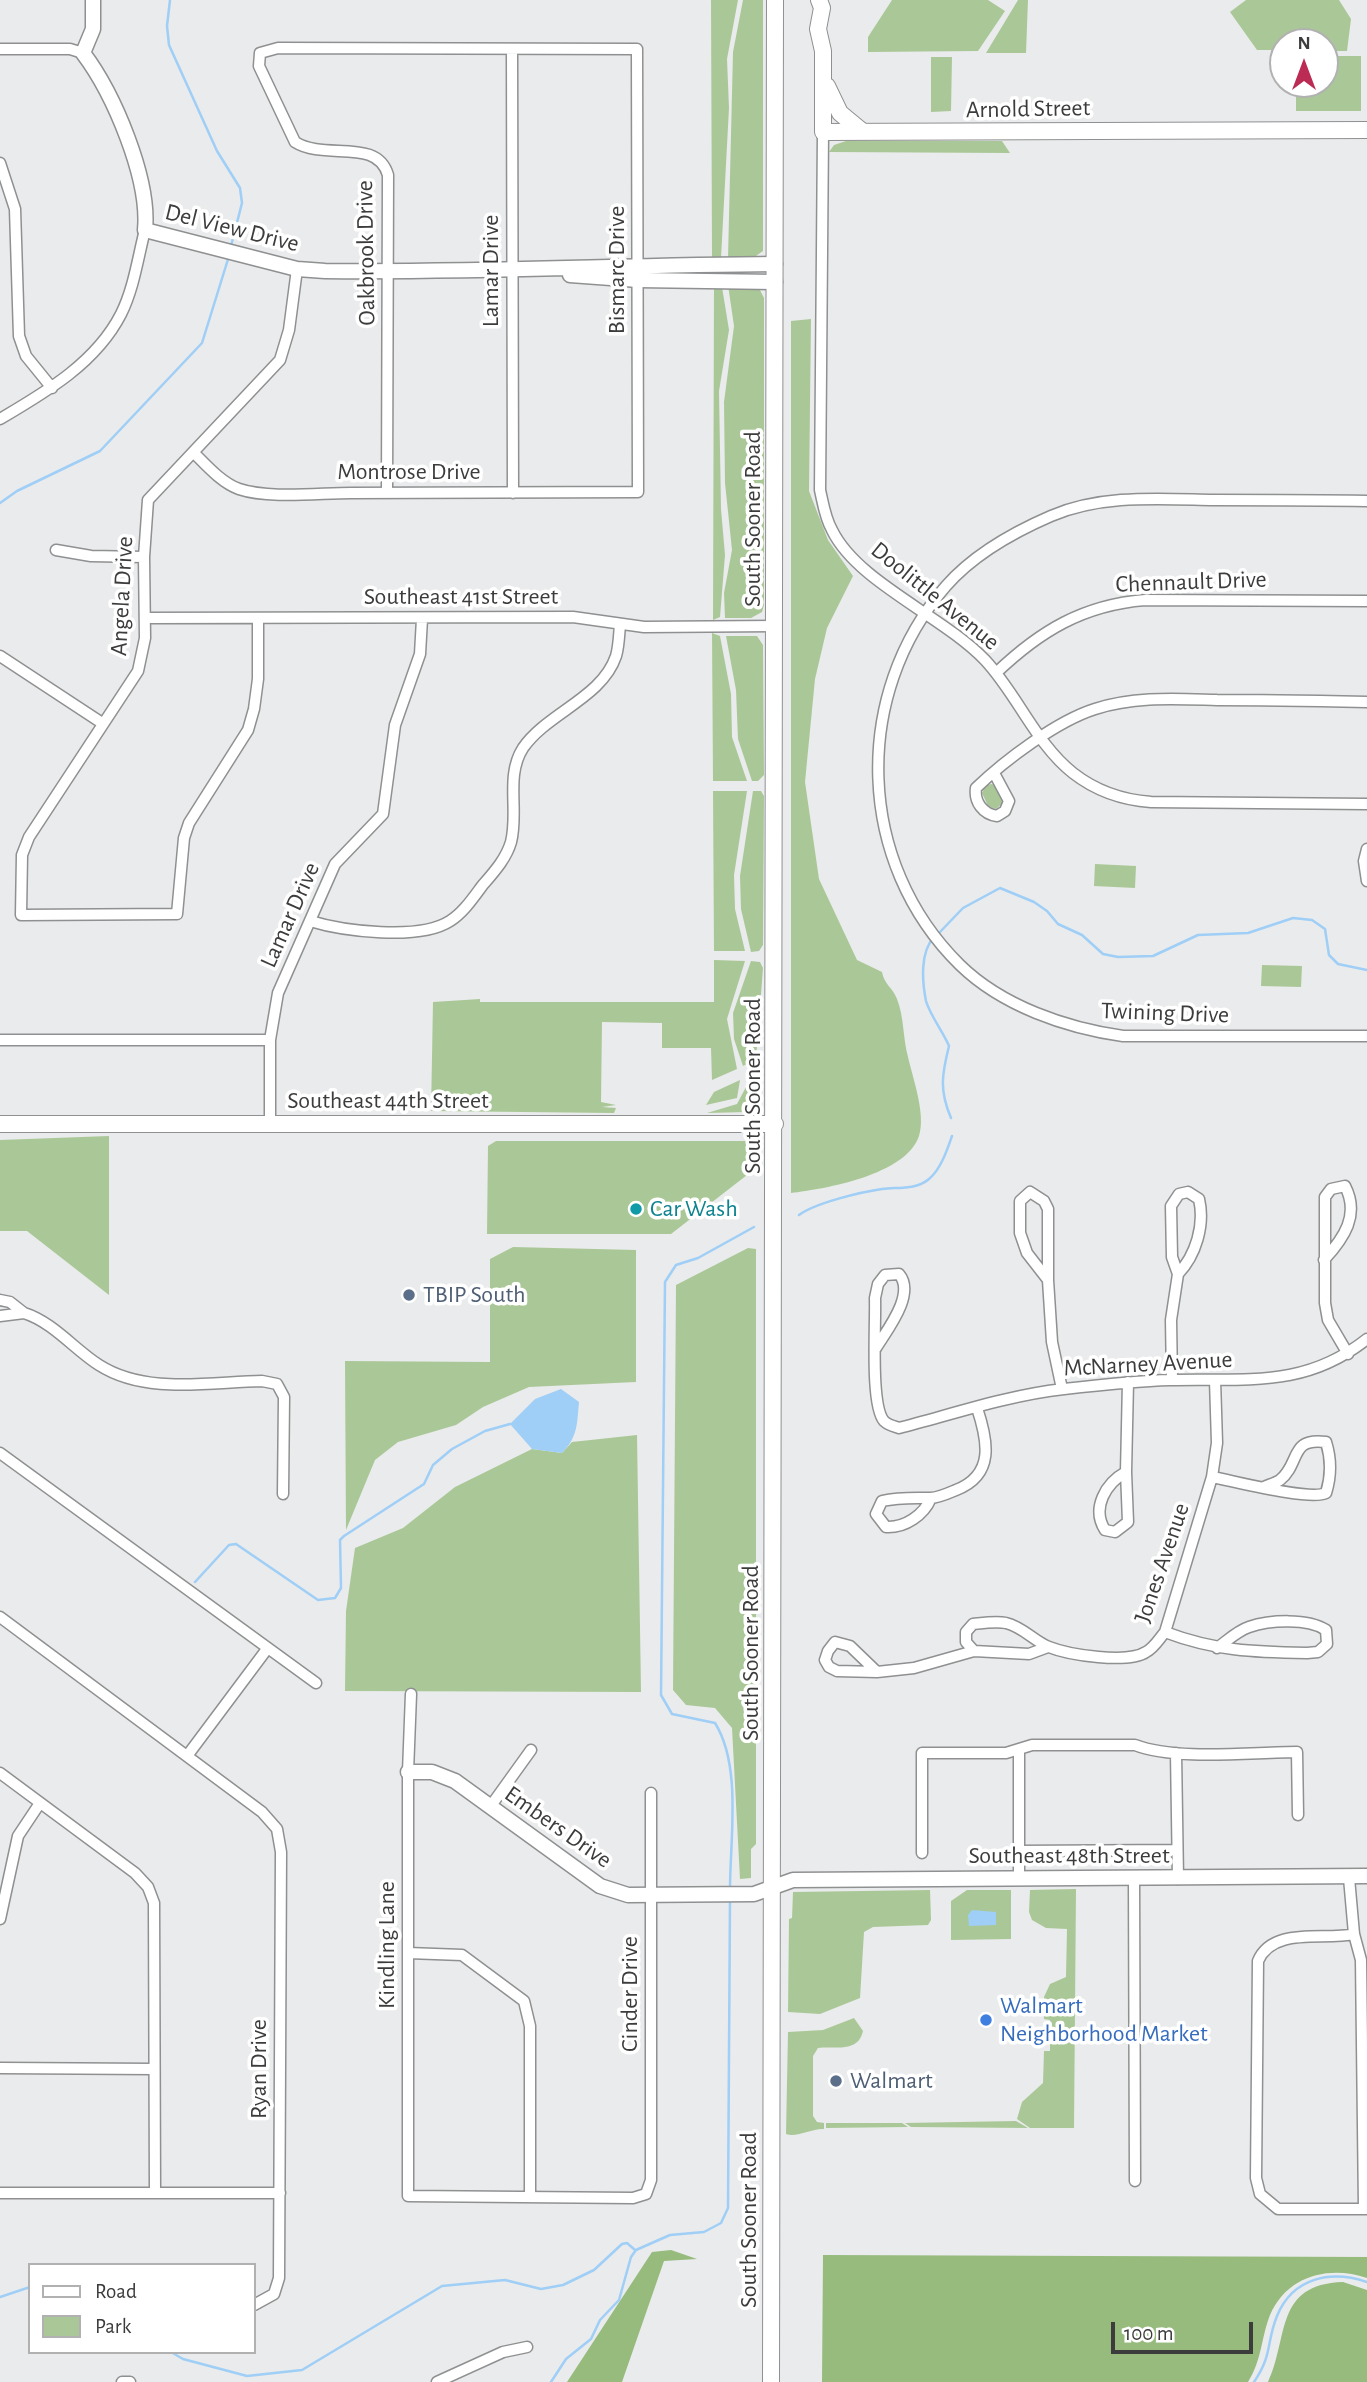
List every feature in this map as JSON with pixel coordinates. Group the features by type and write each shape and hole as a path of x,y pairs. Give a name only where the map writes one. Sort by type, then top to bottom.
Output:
{"main road":[{"name":"South Sooner Road","path":"771,2382 775,0"},
{"path":"819,0 822,8 818,29 833,104 863,132"},
{"path":"823,58 823,132"},
{"name":"Arnold Street","path":"823,132 1367,131"},
{"name":"Southeast 44th Street","path":"0,1124 775,1124"}],"street":[{"path":"0,49 70,49 83,53 93,29 93,0"},
{"name":"Oakbrook Drive","path":"387,493 388,175 385,164 375,156 362,152 321,152 295,142 259,66 260,53 278,48 512,49"},
{"name":"Bismarc Drive","path":"512,49 637,49 638,492"},
{"name":"Lamar Drive","path":"512,49 513,493"},
{"name":"Del View Drive","path":"83,53 102,83 137,164 145,191 145,230 297,269 387,272 638,264 775,264"},
{"name":"Doolittle Avenue","path":"823,132 818,453 824,511 832,532 849,554 866,570 958,636 996,673 1043,738 1072,772 1095,788 1122,798 1151,802 1367,804"},
{"path":"0,163 15,209 19,336 26,356 52,388"},
{"path":"0,419 52,388 106,338 122,313 145,230"},
{"name":"Angela Drive","path":"258,618 254,709 248,730 189,823 178,880 177,914 21,915 22,855 29,837 138,671 144,654 144,557 148,500 280,360 289,330 297,269"},
{"name":"Del View Drive","path":"513,270 638,281 775,282"},
{"name":"Montrose Drive","path":"194,453 229,484 248,491 638,492"},
{"name":"Twining Drive","path":"1367,501 1142,499 1054,514 998,543 947,585 927,612 901,657 890,686 876,757 883,820 897,871 932,932 961,967 1003,996 1053,1020 1092,1032 1140,1037 1367,1036"},
{"path":"55,550 91,556 144,557"},
{"name":"Chennault Drive","path":"996,673 1048,629 1070,617 1117,603 1145,600 1367,601"},
{"name":"Southeast 41st Street","path":"146,618 422,620 573,617 644,627 775,626"},
{"name":"Lamar Drive","path":"270,1124 270,1040 278,993 335,864 383,814 395,725 420,654 422,620"},
{"path":"310,921 354,930 404,932 433,929 451,921 504,859 512,833 515,767 522,750 537,731 609,671 617,655 620,624"},
{"path":"0,656 102,723"},
{"path":"994,773 1080,714 1136,700 1367,702"},
{"path":"1367,849 1364,861 1367,881"},
{"path":"0,1040 270,1040"},
{"path":"1324,1260 1339,1244 1351,1216 1352,1206 1345,1185 1331,1189 1325,1197 1323,1281 1328,1320 1348,1354"},
{"path":"1048,1280 1027,1253 1020,1233 1020,1201 1030,1192 1044,1201 1048,1209 1048,1280 1052,1342 1062,1389"},
{"path":"1172,1380 1171,1320 1178,1274 1189,1259 1199,1235 1199,1199 1188,1192 1180,1195 1171,1206 1172,1257 1178,1274"},
{"path":"900,1274 904,1279 905,1293 876,1348 875,1298 878,1284 885,1275 900,1274"},
{"path":"24,1313 1,1316 1,1300 10,1302 97,1364 139,1383 262,1381 277,1384 284,1397 283,1494"},
{"name":"McNarney Avenue","path":"876,1348 875,1396 878,1412 885,1423 899,1428 1062,1389 1172,1380 1275,1380 1321,1366 1348,1354 1367,1339"},
{"name":"Jones Avenue","path":"974,1651 966,1642 966,1632 973,1624 1006,1623 1024,1630 1048,1647 1087,1655 1136,1657 1147,1652 1165,1632 1212,1477 1217,1443 1216,1380"},
{"path":"1126,1472 1106,1488 1100,1512 1105,1530 1115,1532 1128,1522 1128,1382"},
{"path":"931,1498 925,1510 901,1525 886,1527 881,1524 876,1514 882,1501 931,1498 965,1486 978,1478 983,1469 987,1442 977,1408"},
{"path":"1212,1477 1264,1487 1320,1496 1326,1493 1329,1453 1326,1442 1311,1440 1304,1443 1280,1480 1264,1487"},
{"path":"0,1453 316,1683"},
{"path":"0,1617 187,1756 267,1649"},
{"path":"1165,1632 1217,1648 1318,1652 1327,1644 1326,1630 1316,1623 1304,1622 1251,1626 1217,1648"},
{"path":"877,1672 914,1668 974,1651 1029,1654 1048,1647"},
{"name":"Kindling Lane","path":"411,1694 408,1772 408,2196 530,2195"},
{"path":"922,1853 922,1753 1006,1753 1032,1745 1135,1745 1151,1751 1176,1753 1297,1752 1298,1815"},
{"path":"1019,1749 1019,1879"},
{"path":"490,1807 531,1750"},
{"path":"1176,1753 1178,1879"},
{"name":"Ryan Drive","path":"187,1756 272,1821 281,1842 278,2287 269,2299 256,2304"},
{"name":"Embers Drive","path":"408,1772 432,1772 444,1776 600,1886 628,1895 754,1894 773,1887"},
{"path":"0,1773 135,1873 150,1891 154,1903 155,2193"},
{"name":"Cinder Drive","path":"530,2195 633,2198 646,2194 651,2180 651,1793"},
{"path":"0,1919 18,1836 40,1803"},
{"path":"1019,1850 1177,1850"},
{"name":"Southeast 48th Street","path":"773,1887 793,1880 1367,1876"},
{"path":"1349,1878 1354,1934 1362,1960 1366,2209 1278,2209 1264,2199 1256,2178 1256,1967 1260,1955 1272,1943 1288,1938 1354,1934"},
{"path":"1134,1879 1135,2181"},
{"path":"408,1953 462,1955 524,2001 530,2026 530,2195"},
{"path":"0,2068 154,2069"},
{"path":"0,2193 280,2193"},
{"path":"437,2382 503,2352 527,2347"},
{"path":"122,2382 130,2382"}],"green space":[{"path":"711,0 738,0 727,59 729,108 721,258 712,257"},
{"path":"743,0 763,0 763,251 753,258 728,258 733,52"},
{"path":"892,0 988,0 1005,11 978,51 868,52 868,37"},
{"path":"1018,0 1028,0 1026,53 986,53"},
{"path":"1246,0 1339,0 1351,19 1347,51 1339,51 1339,28 1269,28 1269,50 1257,50 1230,12"},
{"path":"1339,56 1361,56 1361,111 1296,111 1296,98 1339,98"},
{"path":"931,57 952,57 951,111 931,112"},
{"path":"846,141 1002,141 1010,153 829,152 834,145"},
{"path":"714,285 722,287 729,330 719,391 721,509 725,555 720,617 713,620"},
{"path":"728,285 758,286 764,298 764,605 762,612 751,618 725,618 724,593 732,550 725,483 724,402 734,326"},
{"path":"811,319 809,491 828,540 853,576 827,628 815,679 805,782 819,879 857,960 882,972 899,1006 906,1050 920,1107 921,1127 911,1149 882,1170 824,1188 791,1193 791,321"},
{"path":"712,633 720,636 731,694 732,737 747,781 713,781"},
{"path":"726,636 757,636 763,645 764,775 758,781 752,781 738,739 736,690"},
{"path":"986,785 996,786 1004,802 996,809 988,806 982,793"},
{"path":"713,791 747,791 734,875 735,909 745,951 714,951"},
{"path":"753,791 761,791 764,796 763,945 759,951 751,952 741,909 740,876"},
{"path":"1095,864 1136,866 1135,888 1094,886"},
{"path":"714,960 745,961 727,1019 737,1069 712,1080 711,1048 662,1048 662,1023 602,1022 601,1102 616,1105 602,1107 616,1108 614,1113 431,1111 433,1002 480,999 480,1002 714,1002"},
{"path":"751,961 760,962 763,968 756,1059 743,1066 734,1039 733,1013"},
{"path":"1262,965 1302,966 1301,987 1261,986"},
{"path":"740,1080 737,1098 706,1105 714,1092"},
{"path":"746,1087 749,1087 747,1104 751,1109 746,1112 707,1113 737,1104"},
{"path":"109,1136 109,1295 27,1231 0,1231 0,1140"},
{"name":"Car Wash","path":"496,1141 747,1141 747,1175 671,1234 487,1234 488,1146"},
{"path":"513,1247 636,1250 636,1382 529,1387 483,1407 456,1425 398,1442 375,1460 346,1530 345,1361 490,1362 490,1259"},
{"path":"748,1248 756,1249 756,1844 751,1849 751,1878 740,1879 732,1728 715,1708 686,1705 673,1690 676,1285"},
{"path":"637,1435 641,1692 345,1691 346,1611 355,1548 403,1528 455,1487 532,1449 562,1453 572,1442"},
{"path":"1076,1889 1074,2128 1030,2128 1017,2119 1022,2102 1043,2083 1044,2051 1050,2051 1050,2020 1044,2019 1044,1997 1050,1984 1066,1977 1067,1929 1046,1928 1032,1920 1029,1912 1030,1890"},
{"path":"930,1890 931,1920 928,1925 873,1927 864,1932 860,1998 820,2014 788,2012 789,1919 792,1918 793,1892"},
{"path":"967,1890 1011,1890 1011,1939 951,1940 951,1901"},
{"path":"854,2018 863,2031 856,2043 845,2047 818,2048 813,2056 813,2116 817,2122 824,2123 824,2129 795,2135 786,2134 788,2032 823,2030"},
{"path":"1016,2121 1028,2128 911,2127 905,2123"},
{"path":"826,2123 902,2123 908,2127 826,2128"},
{"path":"671,2250 697,2259 664,2261 622,2382 567,2382 652,2252"},
{"path":"823,2255 1367,2257 1367,2278 1353,2274 1325,2273 1298,2282 1287,2291 1270,2315 1256,2365 1248,2382 822,2382"},
{"path":"1343,2282 1367,2290 1367,2382 1268,2382 1294,2303 1305,2292 1321,2285"}],"water":[{"path":"561,1389 579,1402 576,1429 571,1441 562,1453 532,1449 510,1424 535,1399"},
{"path":"972,1910 996,1912 996,1925 969,1926 968,1915"}],"waterway":[{"path":"170,0 167,26 169,45 217,151 240,188 242,203 231,246"},
{"path":"0,503 17,491 100,451 202,343 229,256"},
{"path":"939,933 963,908 1000,888 1034,902 1047,911 1058,924 1082,935 1103,954 1118,957 1153,956 1198,935 1248,933 1293,918 1312,920 1325,929 1329,955 1338,964 1367,970"},
{"path":"934,937 924,959 924,985 928,1006 949,1046 943,1082 951,1118"},
{"path":"799,1215 816,1206 851,1195 924,1183 940,1165 952,1136"},
{"path":"730,1889 732,1781 723,1740 715,1723 672,1714 661,1695 665,1282 676,1265 698,1258 754,1227"},
{"path":"195,1582 229,1545 236,1544 318,1600 335,1598 341,1588 340,1540 344,1536 424,1484 433,1465 452,1449 485,1431 510,1424"},
{"path":"551,2382 566,2359 591,2339 600,2320 619,2300 631,2257 636,2250 670,2235 704,2232 721,2223 728,2208 730,1899"},
{"path":"174,2354 183,2359 247,2376 302,2370 442,2286 505,2280 541,2289 563,2285 594,2270 622,2244 627,2243 635,2250"},
{"path":"1254,2382 1267,2356 1277,2316 1293,2293 1303,2285 1327,2277 1353,2278 1367,2282"},
{"path":"0,2297 28,2288"}],"place":[{"name":"Car Wash","path":"636,1209"},
{"name":"TBIP South","path":"409,1295"},
{"name":"Walmart Neighborhood Market","path":"986,2020"},
{"name":"Walmart","path":"836,2081"}]}
